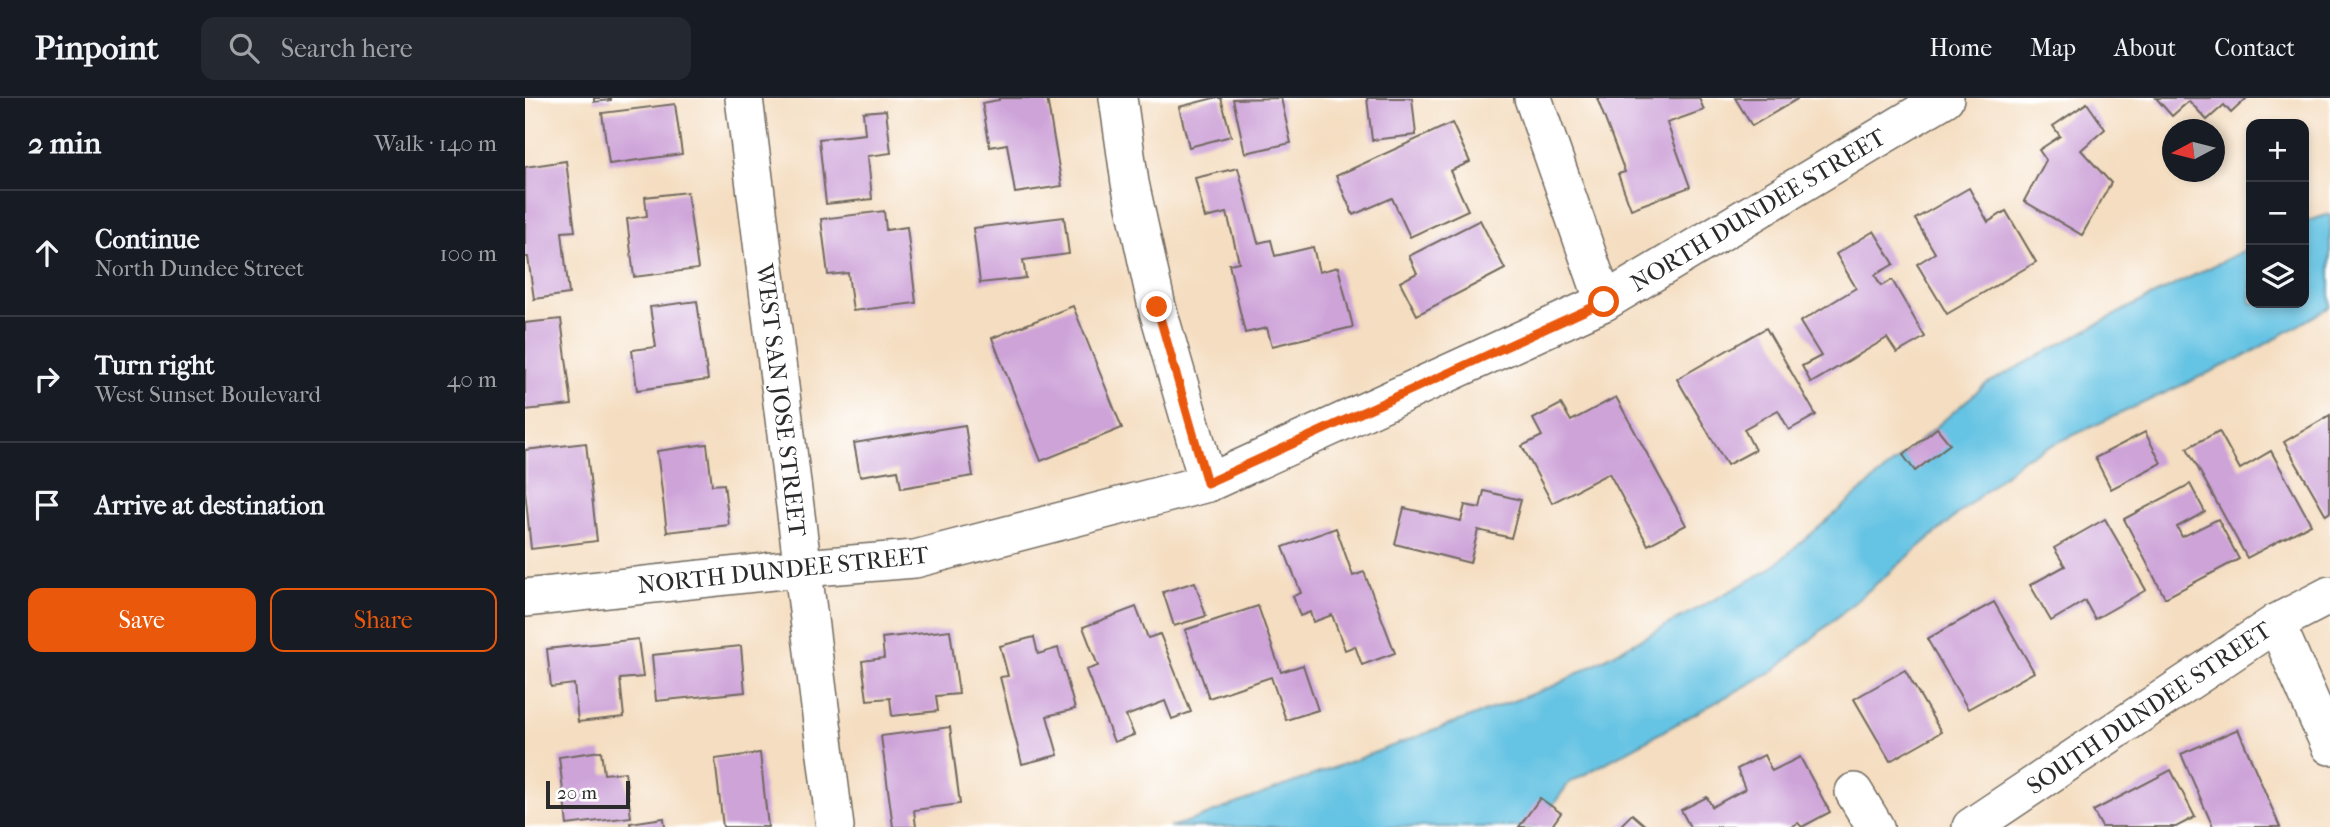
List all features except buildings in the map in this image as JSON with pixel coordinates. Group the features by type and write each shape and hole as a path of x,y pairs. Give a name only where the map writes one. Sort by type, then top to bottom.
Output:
{"street":[{"name":"WEST SAN JOSE STREET","path":"744,98 835,827"},
{"path":"1118,98 1131,183 1157,307 1207,483"},
{"path":"1533,98 1604,302"},
{"name":"NORTH DUNDEE STREET","path":"525,598 802,568 915,559 1207,483 1604,302 1945,98"},
{"name":"SOUTH DUNDEE STREET","path":"1971,827 2276,623 2330,595"},
{"path":"2276,623 2330,746"},
{"path":"1854,792 1875,827"}],"water":[{"path":"2330,214 2330,307 2245,356 2024,458 1775,670 1569,783 1537,827 1169,827 1556,685 1769,570 1986,384 2128,308 2246,249 2246,308 2309,308 2309,220"}],"route":[{"path":"1157,307 1207,483 1604,302"}]}
